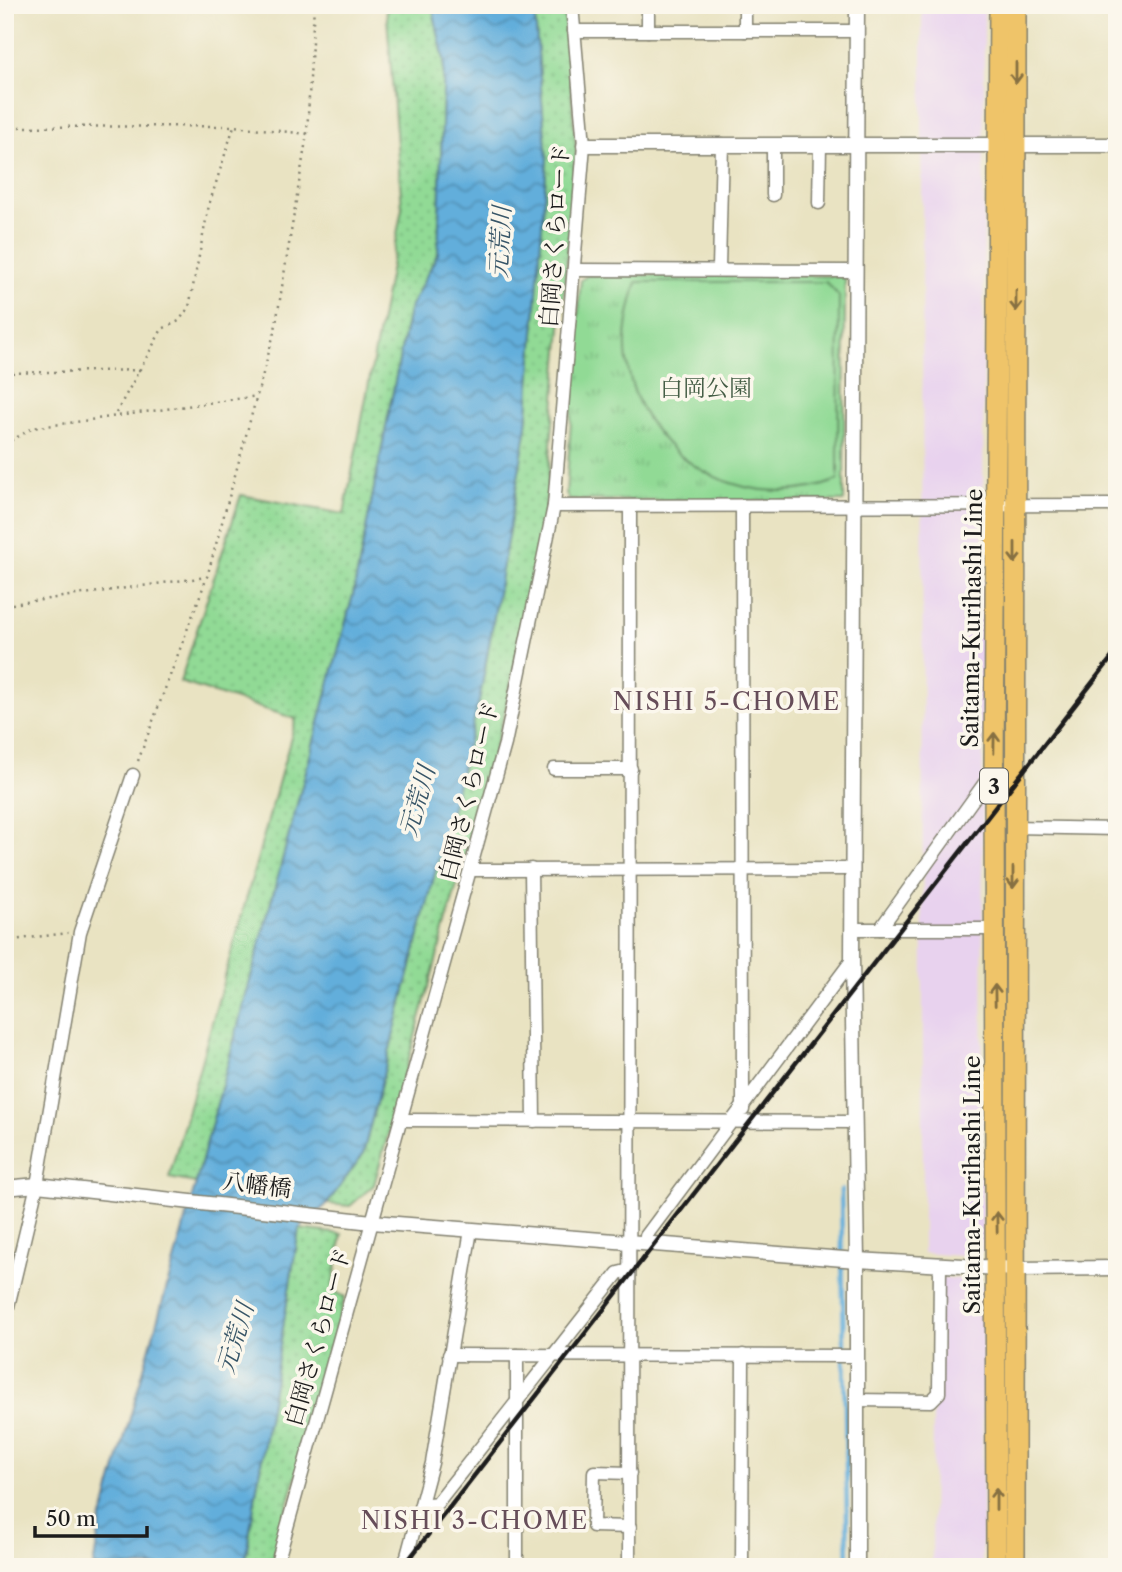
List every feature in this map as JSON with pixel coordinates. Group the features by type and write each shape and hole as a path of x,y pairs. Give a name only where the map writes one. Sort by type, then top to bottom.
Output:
{"main road":[{"name":"Saitama-Kurihashi Line","path":"996,1567 1007,1268 1013,827 1007,504 1007,145 999,5"},
{"name":"Saitama-Kurihashi Line","path":"1007,145 1016,5"},
{"name":"Saitama-Kurihashi Line","path":"1007,504 994,770 994,929 1015,1567"}],"street":[{"name":"白岡さくらロード","path":"276,1567 505,744 554,506 584,145 572,5"},
{"path":"648,5 648,31"},
{"path":"745,5 745,31"},
{"path":"857,5 852,929 852,1122 857,1260 857,1567"},
{"path":"574,31 857,31"},
{"path":"719,268 722,144"},
{"path":"584,145 1117,145"},
{"path":"773,145 773,195"},
{"path":"819,203 820,145"},
{"path":"574,270 719,268 854,271"},
{"path":"554,506 1117,505"},
{"path":"742,506 743,1110"},
{"path":"629,1567 630,1270 638,1242 631,1122 630,507"},
{"path":"554,769 631,769"},
{"path":"880,929 994,770"},
{"path":"5,1319 37,1185 80,932 133,775"},
{"path":"1013,827 1117,828"},
{"path":"531,869 534,1121"},
{"path":"471,870 853,869"},
{"path":"852,929 994,929"},
{"path":"638,1242 646,1236 743,1110 852,960"},
{"path":"401,1120 852,1122"},
{"name":"八幡橋","path":"5,1188 37,1185 372,1222 857,1260 1007,1268 1117,1268"},
{"path":"404,1567 432,1463 471,1230"},
{"path":"857,1400 931,1401 939,1393 940,1265"},
{"path":"421,1505 437,1503 618,1273 630,1270"},
{"path":"449,1355 857,1356"},
{"path":"517,1355 517,1567"},
{"path":"742,1567 743,1355"},
{"path":"630,1473 594,1472 593,1526 630,1527"}],"path":[{"path":"133,775 207,577 275,330 307,134 314,5"},
{"path":"5,127 234,125 307,134"},
{"path":"116,413 162,329 179,321 189,307 209,205 234,125"},
{"path":"5,373 141,370"},
{"path":"5,444 33,428 116,413 132,415 259,395"},
{"path":"5,605 207,577"},
{"path":"5,941 80,932"}],"shaded area":[{"path":"922,5 984,5 982,1251 975,1257 923,1253"},
{"path":"934,1277 977,1280 983,1287 982,1567 932,1567"}],"green space":[{"path":"386,5 432,5 444,60 438,253 409,310 353,595 196,1183 169,1178 296,719 180,682 241,495 344,514 402,208"},
{"path":"534,5 564,5 576,150 545,516 505,711 374,1185 350,1206 327,1204 363,1154 480,697 527,426 547,160"},
{"name":"白岡公園","path":"588,275 845,276 844,501 569,500 566,494 580,289 581,280"},
{"name":"白岡公園","path":"637,282 826,282 839,296 838,480 804,489 769,491 735,484 704,471 676,452 653,426 636,396 627,361 627,331"},
{"path":"299,1229 342,1234 332,1290 345,1297 271,1567 244,1567"}],"water":[{"name":"元荒川","path":"432,5 534,5 547,160 527,426 480,697 363,1154 327,1204 299,1229 244,1567 93,1567 101,1521 196,1183 353,595 409,310 438,253 444,60"}],"waterway":[{"path":"841,1190 848,1567"}],"railway":[{"path":"403,1567 1117,651"}],"district":[{"name":"NISHI 5-CHOME","path":"727,701"},
{"name":"NISHI 3-CHOME","path":"475,1520"}]}
